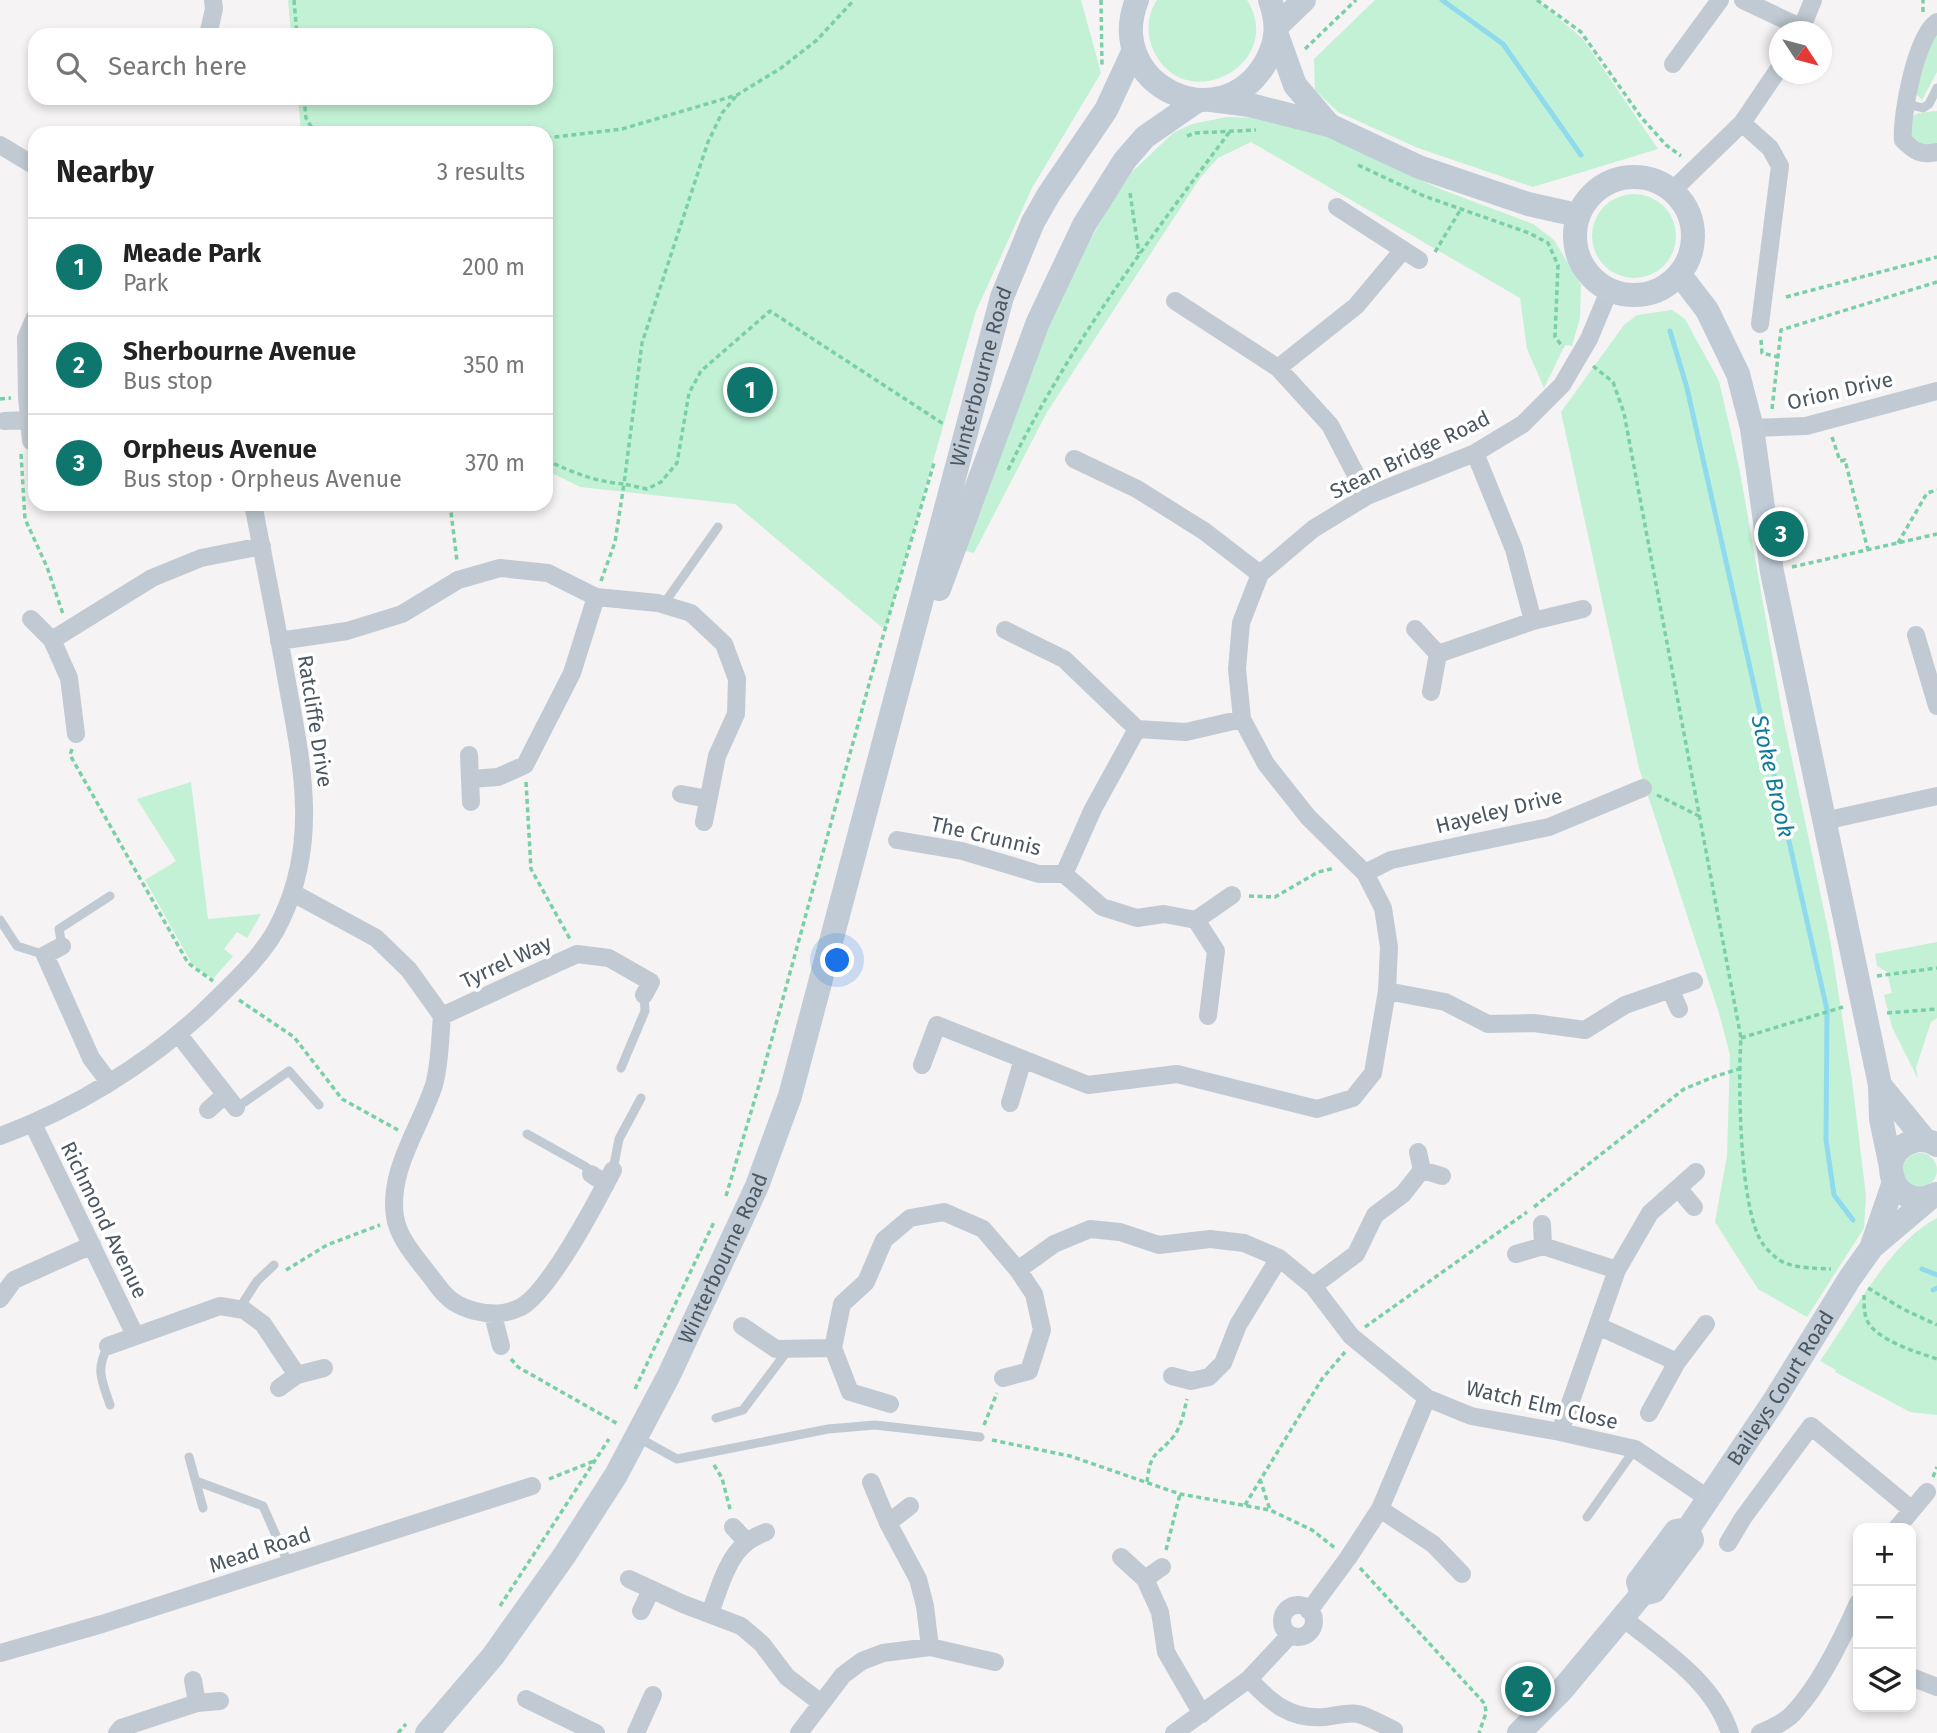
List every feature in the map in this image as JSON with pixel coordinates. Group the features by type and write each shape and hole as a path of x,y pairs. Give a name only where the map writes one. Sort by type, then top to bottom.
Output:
{"main road":[{"path":"1122,0 1132,45 1143,71 1169,93 1250,105 1329,125 1419,167 1528,204 1577,215"},
{"name":"Winterbourne Road","path":"420,1725 494,1656 564,1556 616,1475 669,1375 758,1186 790,1096 1002,297 1033,222 1106,110 1132,45 1130,17 1137,0"},
{"path":"1270,0 1295,85 1329,125"},
{"path":"1277,31 1304,0"},
{"name":"Winterbourne Road","path":"888,724 1038,322 1084,225 1125,160 1145,138 1204,100 1225,97 1245,87 1259,73 1272,51 1277,31"},
{"path":"1627,176 1648,178 1673,190 1686,206 1693,224 1692,250 1679,275 1655,292 1635,296 1609,291 1594,281 1583,266 1575,247 1577,215 1594,191 1627,176"},
{"path":"1679,275 1707,310 1761,428 1772,572 1880,1085 1881,1119 1893,1174 1904,1194 1913,1198 1933,1196"},
{"path":"1880,1085 1933,1142"},
{"path":"1893,1174 1899,1149 1915,1140 1933,1142"},
{"name":"Baileys Court Road","path":"1518,1733 1561,1692 1642,1594 1654,1591 1692,1540 1688,1529 1857,1282 1872,1247 1893,1174"},
{"name":"Baileys Court Road","path":"1872,1247 1933,1196"}],"street":[{"path":"210,28 213,0"},
{"path":"1673,64 1720,0"},
{"path":"1743,0 1784,21"},
{"path":"1805,21 1813,0"},
{"path":"1937,22 1930,27 1920,46 1902,125 1903,140 1915,152 1937,152"},
{"path":"1673,190 1742,123 1769,83"},
{"path":"1742,123 1770,148 1780,166 1760,324"},
{"path":"0,145 28,162"},
{"path":"1337,207 1419,260"},
{"path":"1278,368 1356,306 1403,250"},
{"name":"Stean Bridge Road","path":"922,1065 937,1025 1088,1085 1177,1074 1317,1109 1353,1098 1373,1073 1387,991 1389,947 1383,908 1360,868 1308,817 1266,764 1242,719 1237,669 1241,623 1260,574 1313,529 1367,496 1475,453 1523,424 1562,385 1589,339 1609,291"},
{"path":"1175,301 1278,368 1330,425 1367,496"},
{"path":"28,333 28,393"},
{"name":"Orion Drive","path":"1761,428 1806,426 1937,391"},
{"path":"4,421 28,420"},
{"path":"1475,453 1514,549 1533,621"},
{"path":"1074,459 1137,489 1204,531 1260,574"},
{"name":"Ratcliffe Drive","path":"0,1136 33,1124 109,1082 178,1035 226,991 257,956 280,923 293,893 304,835 304,779 254,511"},
{"path":"52,640 152,578 201,558 262,546"},
{"path":"279,641 347,631 402,614 460,580 500,568 548,573 596,597 663,605 691,613 724,645 737,679 736,714 718,756 704,822"},
{"path":"471,779 498,777 525,765 572,673 596,597"},
{"path":"1438,654 1533,621 1583,609"},
{"path":"31,619 52,640 69,678 76,734"},
{"path":"1415,629 1438,654"},
{"path":"1005,630 1064,659 1137,729 1186,732 1242,719"},
{"path":"1916,635 1937,706"},
{"path":"1431,692 1438,654"},
{"name":"The Crunnis","path":"1065,874 1093,809 1137,729"},
{"path":"470,755 471,802"},
{"name":"Hayeley Drive","path":"1360,868 1549,827 1643,788"},
{"path":"681,794 708,799"},
{"path":"1824,821 1936,800"},
{"name":"The Crunnis","path":"897,840 962,851 1040,874 1065,874 1102,907 1137,918 1164,914 1196,920"},
{"path":"293,893 376,938 409,970 442,1016 435,1081 398,1172 394,1197 395,1220 406,1243 447,1299 459,1307 494,1315 522,1306 550,1279 603,1176"},
{"path":"1208,1016 1216,951 1196,920 1232,895"},
{"path":"62,946 46,956 91,1058 109,1082"},
{"name":"Tyrrel Way","path":"442,1016 578,954 609,958 651,982 644,995"},
{"path":"1387,991 1446,1002 1488,1024 1534,1023 1585,1030 1625,1005 1693,981"},
{"path":"1670,989 1679,1009"},
{"path":"178,1035 230,1102 208,1110"},
{"path":"1010,1103 1023,1059"},
{"name":"Richmond Avenue","path":"33,1124 135,1335"},
{"path":"1313,1286 1356,1254 1375,1215 1403,1194 1420,1161 1443,1176"},
{"path":"1560,1432 1617,1270 1650,1213 1696,1172"},
{"path":"1678,1188 1694,1206"},
{"path":"890,1404 850,1392 833,1348 842,1304 866,1282 884,1240 910,1218 944,1212 983,1229 1018,1269 1034,1294 1042,1330 1028,1371 1003,1378"},
{"path":"1542,1224 1544,1246"},
{"name":"Watch Elm Close","path":"1018,1269 1054,1244 1090,1229 1120,1232 1159,1245 1210,1240 1244,1243 1279,1258 1313,1286 1353,1338 1427,1398 1471,1416 1635,1449 1709,1499"},
{"path":"0,1299 14,1280 92,1245"},
{"path":"1517,1254 1544,1246 1617,1270"},
{"path":"1172,1376 1191,1381 1209,1377 1223,1363 1238,1325 1279,1258"},
{"path":"108,1346 220,1306 244,1310 263,1324 297,1375"},
{"path":"494,1315 501,1346"},
{"path":"1649,1413 1677,1362 1706,1324"},
{"path":"742,1325 776,1349 833,1348"},
{"path":"1598,1326 1677,1362"},
{"path":"279,1388 297,1375 324,1368"},
{"path":"1174,1733 1249,1679 1290,1635 1283,1627 1285,1612 1300,1606 1309,1611 1380,1508 1427,1398"},
{"path":"1728,1543 1743,1518 1811,1426 1912,1510"},
{"path":"871,1482 888,1523 918,1580 925,1606 930,1647"},
{"name":"Mead Road","path":"0,1653 102,1624 532,1486"},
{"path":"1901,1523 1927,1492"},
{"path":"888,1523 910,1506"},
{"path":"1380,1508 1433,1544 1462,1574"},
{"path":"733,1527 747,1542"},
{"path":"710,1613 724,1575 736,1553 747,1542 766,1532"},
{"path":"1121,1557 1145,1579 1160,1612 1166,1652 1202,1714"},
{"path":"1145,1579 1162,1567"},
{"path":"629,1579 683,1604 741,1626 754,1635 787,1677 821,1703"},
{"path":"641,1611 651,1590"},
{"path":"1760,1733 1779,1725 1797,1710 1842,1642 1853,1615"},
{"path":"1623,1618 1704,1687 1718,1706 1730,1733"},
{"path":"1842,1642 1856,1649"},
{"path":"799,1733 842,1675 862,1661 883,1653 930,1647 995,1662"},
{"path":"1249,1679 1287,1712 1299,1717 1357,1714 1394,1730"},
{"path":"1916,1679 1937,1687"},
{"path":"193,1680 197,1703"},
{"path":"635,1733 653,1695"},
{"path":"526,1699 596,1733"},
{"path":"117,1733 121,1728 197,1703 220,1701"}],"lane":[{"path":"1907,104 1923,108 1929,104 1937,88"},
{"path":"663,605 718,527"},
{"path":"62,946 59,929 110,896"},
{"path":"0,920 17,946 46,956"},
{"path":"621,1068 645,1011 644,995"},
{"path":"230,1102 289,1072 319,1105"},
{"path":"527,1134 603,1176 641,1098"},
{"path":"239,1309 257,1281 274,1265"},
{"path":"108,1346 100,1367 100,1376 110,1405"},
{"path":"716,1418 743,1410 789,1349"},
{"path":"637,1437 677,1458 828,1429 875,1425 980,1437"},
{"path":"1587,1517 1635,1449"},
{"path":"189,1457 203,1508"},
{"path":"196,1481 263,1506 289,1565"}],"path":[{"path":"294,0 296,28"},
{"path":"553,137 622,129 737,94 781,68 817,40 854,0"},
{"path":"1101,0 1101,73"},
{"path":"1537,0 1581,32 1641,117 1666,145 1696,167"},
{"path":"596,597 615,542 642,343 708,142 722,113 737,94"},
{"path":"305,105 306,118 311,126"},
{"path":"1007,471 1031,423 1139,254 1231,130"},
{"path":"1186,136 1231,130 1261,130"},
{"path":"1355,163 1424,196 1529,233 1548,243 1558,265 1555,337 1564,348 1599,369 1613,382 1624,413 1741,1038 1739,1069 1745,1180 1753,1220 1762,1244 1779,1261 1808,1268 1836,1269 1903,1309 1937,1325"},
{"path":"1128,184 1139,254"},
{"path":"1419,260 1430,258 1461,209"},
{"path":"1786,297 1937,257"},
{"path":"1761,428 1778,357 1781,330 1937,282"},
{"path":"553,463 597,482 647,489 661,482 677,463 689,393 701,371 770,311 945,425 948,412"},
{"path":"1760,324 1762,353 1778,357"},
{"path":"1826,420 1840,461 1845,460 1868,550"},
{"path":"28,441 21,442 25,519 47,567 69,629"},
{"path":"722,1206 762,1075 871,677 937,451"},
{"path":"1898,543 1927,492 1937,490"},
{"path":"451,511 460,580"},
{"path":"1772,572 1937,534"},
{"path":"76,734 70,755 188,962 294,1037 342,1099 412,1138"},
{"path":"525,765 531,869 578,954"},
{"path":"1643,788 1699,816"},
{"path":"1232,895 1275,897 1318,872 1360,868"},
{"path":"1857,980 1907,970 1937,968"},
{"path":"1741,1038 1836,1007"},
{"path":"1864,1014 1937,1009"},
{"path":"1245,1505 1259,1478 1322,1379 1353,1338 1556,1191 1684,1089 1739,1069"},
{"path":"630,1400 716,1218"},
{"path":"285,1271 327,1245 395,1220"},
{"path":"1857,1282 1867,1320 1882,1336 1910,1350 1937,1359"},
{"path":"496,1612 618,1424 519,1367 501,1346"},
{"path":"1003,1378 980,1437 1070,1456 1180,1494 1270,1510 1312,1531 1364,1572 1485,1704 1486,1713 1479,1733"},
{"path":"1147,1482 1149,1465 1155,1452 1173,1437 1178,1428 1191,1381"},
{"path":"701,1455 717,1467 722,1478 733,1527"},
{"path":"1259,1478 1270,1510"},
{"path":"1162,1567 1180,1494"},
{"path":"398,1733 420,1725"}],"green space":[{"path":"288,0 1081,0 1101,73 1032,188 976,311 885,630 735,504 580,487 553,474 553,126 300,126 299,105 553,105 553,28 290,28"},
{"path":"1157,0 1247,0 1256,24 1254,45 1243,63 1226,75 1206,81 1185,80 1166,69 1152,47 1149,23"},
{"path":"1375,0 1537,0 1583,39 1658,149 1533,187 1418,148 1338,112 1315,90 1314,59"},
{"path":"1937,32 1937,72 1922,100 1914,92 1927,41"},
{"path":"1937,111 1937,144 1924,145 1912,137 1908,119 1918,113"},
{"path":"1226,117 1264,118 1307,127 1440,189 1533,224 1554,240 1581,285 1580,318 1572,346 1565,345 1544,388 1527,349 1520,298 1251,142 1218,158 1200,178 1047,412 974,553 965,551 1046,330 1078,262 1107,210 1132,172 1173,133 1192,124"},
{"path":"1626,194 1642,194 1658,201 1669,212 1676,228 1673,252 1664,266 1642,278 1626,278 1610,271 1599,260 1592,244 1592,228 1599,212 1610,201"},
{"path":"1672,310 1685,319 1719,381 1740,472 1783,717 1830,939 1852,1080 1866,1196 1864,1228 1807,1317 1758,1289 1715,1222 1727,1156 1730,1055 1719,1013 1639,768 1561,412 1624,325 1637,315"},
{"path":"191,782 208,919 261,914 247,938 237,932 224,949 233,956 213,979 192,964 145,880 176,861 137,799"},
{"path":"1937,942 1937,1018 1931,1022 1916,1068 1918,1079 1892,1027 1884,995 1892,993 1887,972 1877,966 1875,954"},
{"path":"1920,1153 1932,1158 1937,1170 1932,1182 1920,1187 1908,1182 1903,1170 1908,1158"},
{"path":"1937,1218 1937,1415 1910,1412 1835,1372 1836,1370 1820,1361 1888,1262 1920,1229"}],"waterway":[{"name":"Stoke Brook","path":"1442,0 1503,44 1581,155"},
{"name":"Stoke Brook","path":"1670,331 1687,388 1827,1010 1826,1140 1834,1195 1853,1220"},
{"name":"Stoke Brook","path":"1922,1269 1937,1275"},
{"name":"Stoke Brook","path":"1933,1290 1937,1288"}],"place":[{"name":"Meade Park","path":"750,390"},
{"name":"Orpheus Avenue","path":"1781,534"},
{"name":"Sherbourne Avenue","path":"1528,1689"}]}
